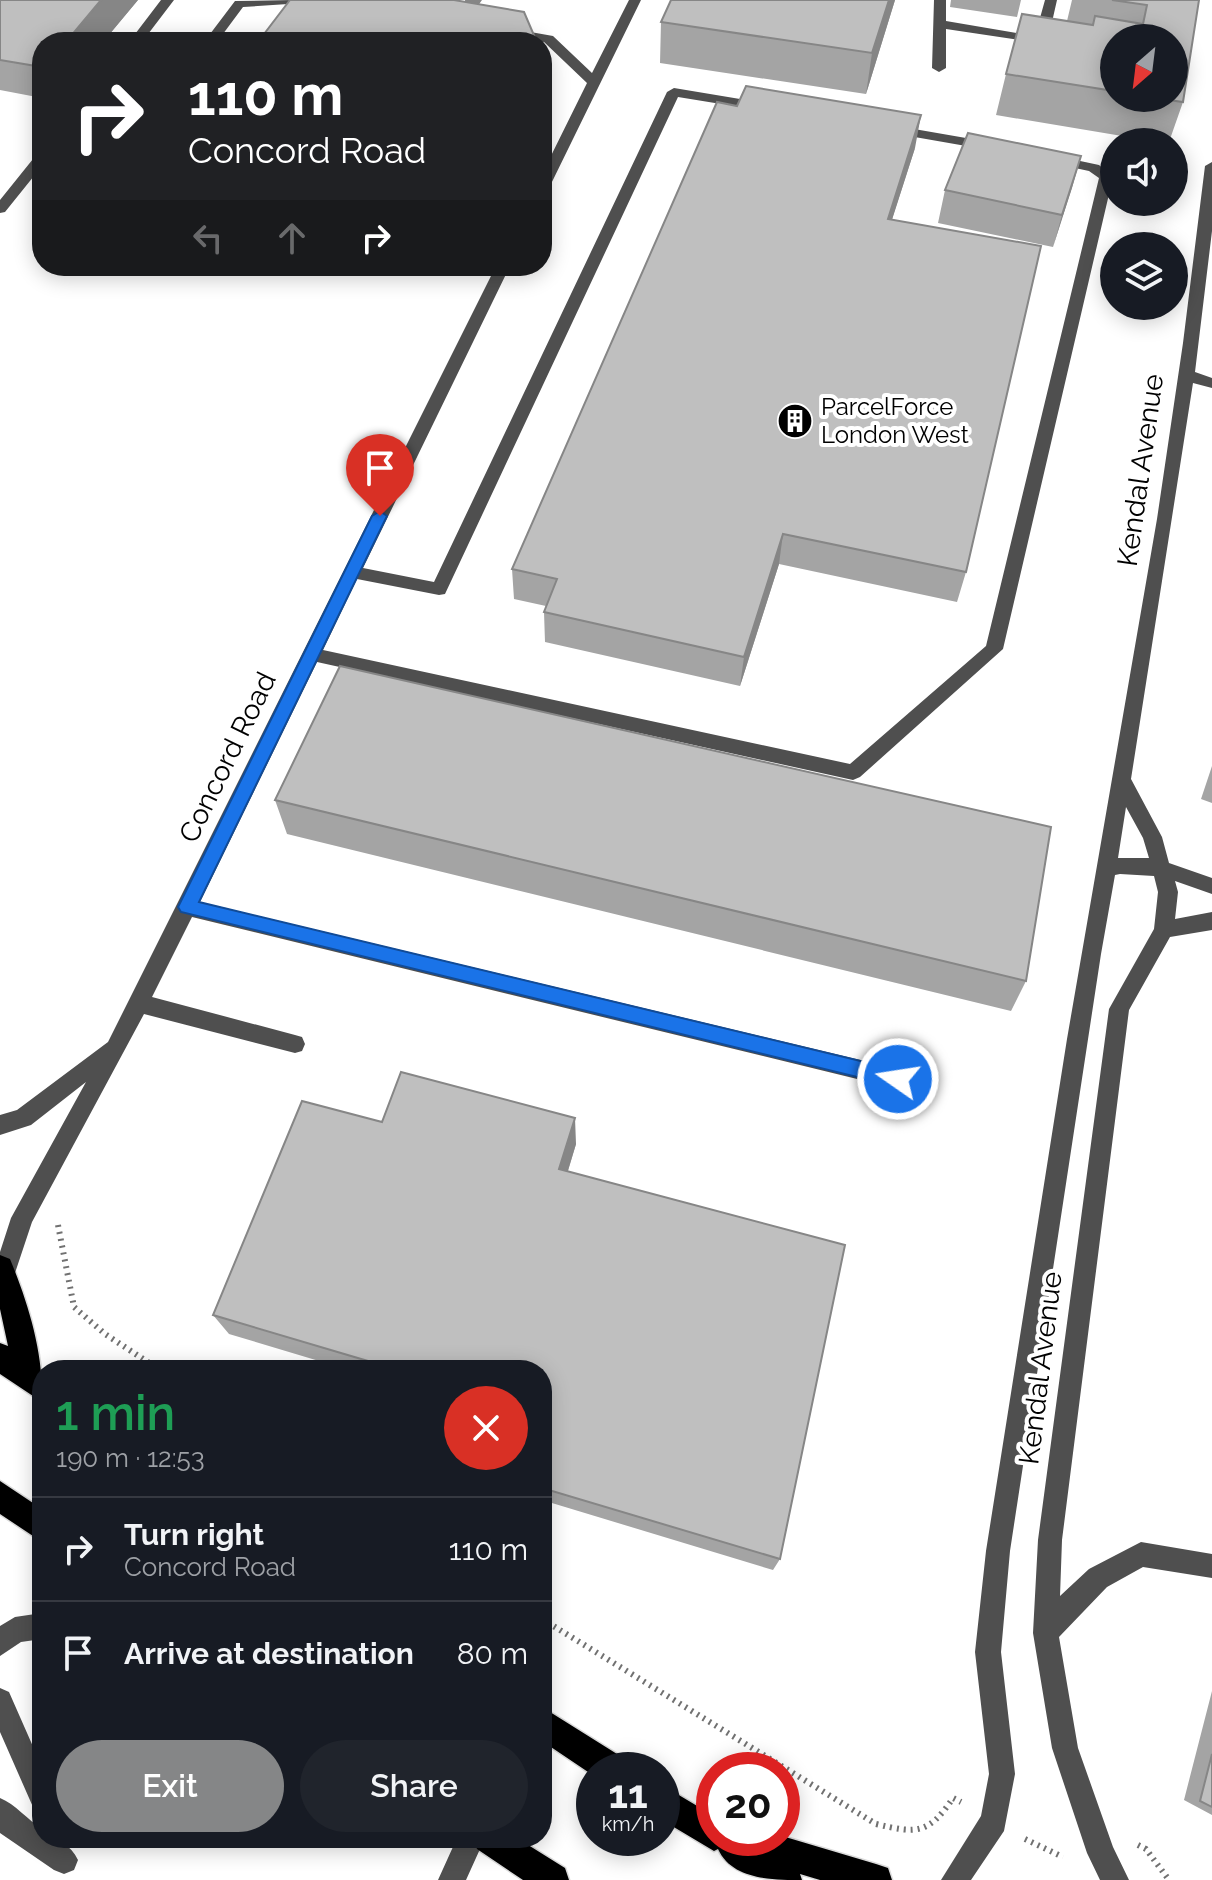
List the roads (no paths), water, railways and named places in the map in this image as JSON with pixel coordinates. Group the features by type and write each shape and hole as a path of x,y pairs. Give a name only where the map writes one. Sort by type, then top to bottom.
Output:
{"highway":[{"path":"2,1271 32,1371"},
{"path":"0,1357 32,1381"},
{"path":"0,1496 32,1520"},
{"path":"552,1730 586,1752"},
{"path":"503,1848 553,1880"},
{"path":"749,1856 786,1880"},
{"path":"791,1856 876,1880"}],"street":[{"path":"143,32 168,0"},
{"path":"218,32 239,4 288,0"},
{"path":"552,168 635,0"},
{"path":"939,68 940,0"},
{"path":"939,24 1046,42 1051,0"},
{"path":"489,29 507,32"},
{"path":"552,43 594,82"},
{"path":"352,572 439,589 674,92 780,110"},
{"path":"870,126 1007,149"},
{"path":"311,654 853,772 994,649 1106,177 1094,168 1036,155"},
{"name":"Kendal Avenue","path":"955,1880 994,1821 1002,1774 988,1652 998,1551 1106,868 1155,591 1186,375 1208,254 1212,166"},
{"path":"0,209 32,169"},
{"name":"Concord Road","path":"2,1271 22,1218 117,1046 498,276"},
{"path":"1186,375 1212,383"},
{"name":"Kendal Avenue","path":"1115,1880 1101,1853 1065,1748 1046,1633 1050,1540 1119,1009 1164,930 1168,892 1152,837 1123,782"},
{"path":"1106,868 1125,864 1161,867 1212,886"},
{"path":"187,907 898,1079"},
{"path":"1164,930 1212,921"},
{"path":"138,1003 295,1044"},
{"path":"0,1125 23,1118 117,1046"},
{"path":"1046,1633 1069,1605 1098,1578 1141,1554 1212,1566"},
{"path":"0,1643 15,1630 32,1627"},
{"path":"0,1701 32,1775"},
{"path":"0,1811 9,1823 32,1838"},
{"path":"46,1848 64,1860 60,1848"},
{"path":"452,1880 466,1848"}],"place":[{"name":"ParcelForce London West","path":"795,421"}]}
